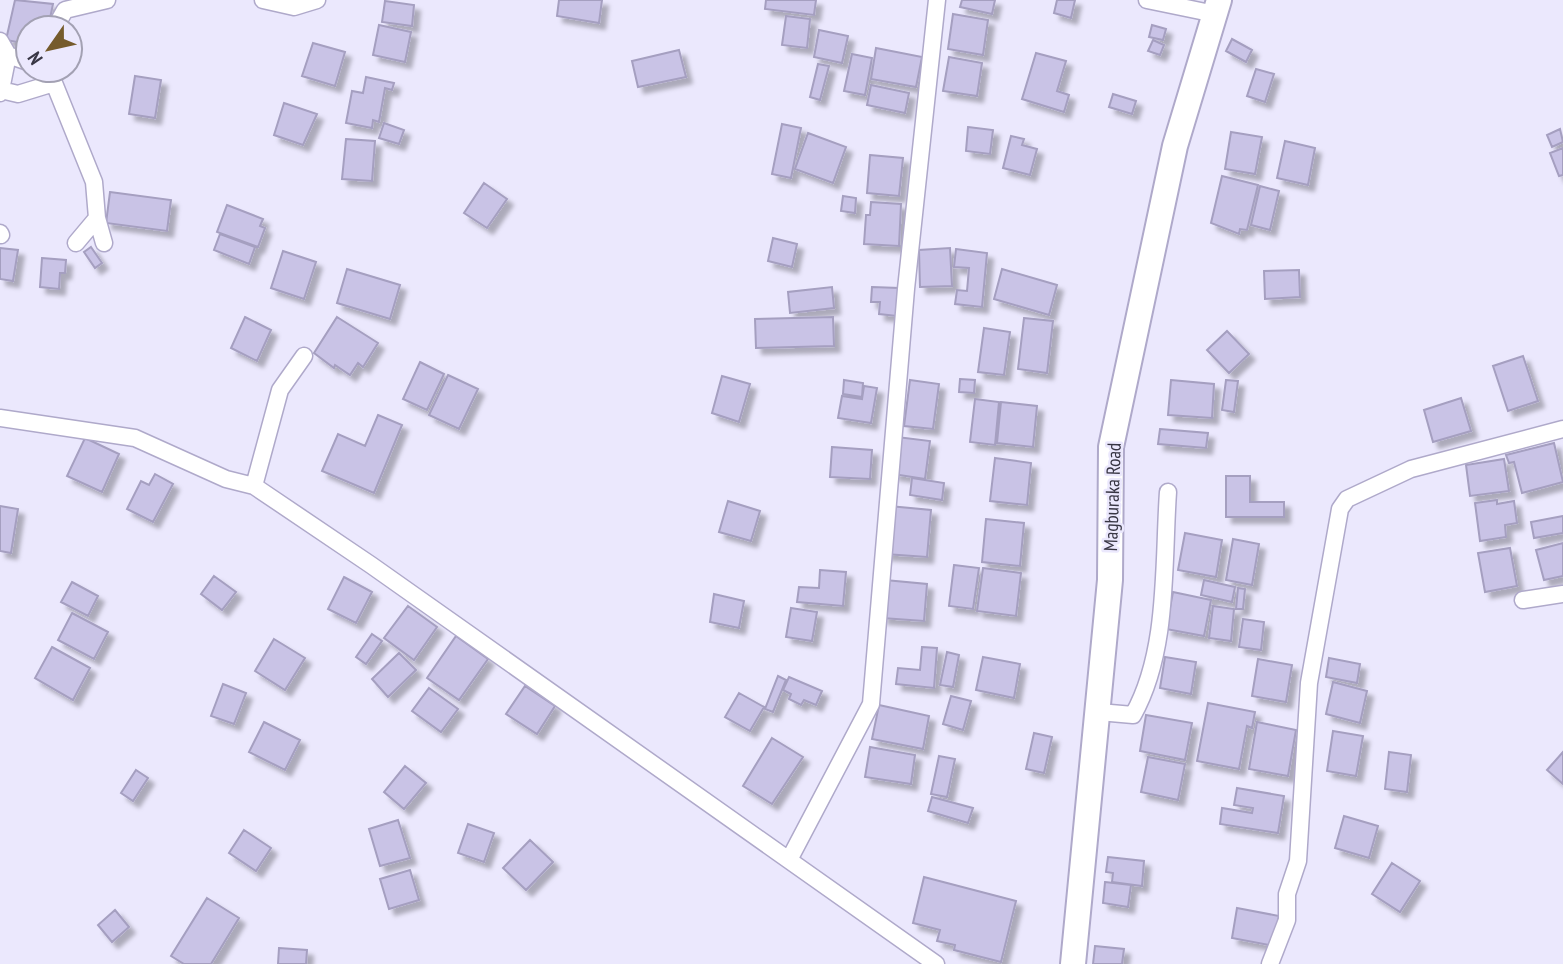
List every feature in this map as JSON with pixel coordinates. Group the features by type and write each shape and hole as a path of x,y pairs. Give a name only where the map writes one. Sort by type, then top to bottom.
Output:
{"main road":[{"name":"Magburaka Road","path":"1073,964 1110,580 1111,447 1175,146 1217,7"}],"street":[{"path":"63,14 65,10 107,0"},
{"path":"263,0 293,7 317,0"},
{"path":"790,858 871,704 906,289 937,0"},
{"path":"1147,0 1217,7"},
{"path":"4,48 1,92 18,94 35,84"},
{"path":"56,84 94,182 97,218 104,243"},
{"path":"76,243 97,218"},
{"path":"254,486 280,390 304,356"},
{"path":"0,418 135,438 226,479 254,486 790,858 838,897 936,964"},
{"path":"1270,964 1287,920 1287,894 1298,861 1309,683 1340,509 1346,499 1410,469 1563,429"},
{"path":"1099,712 1133,715 1146,690 1159,626 1168,492"},
{"path":"1523,600 1563,594"}],"building":[{"path":"15,0 53,4 51,14 14,14 14,41 6,40"},
{"path":"559,0 602,0 599,23 557,16"},
{"path":"766,0 816,0 814,15 765,9"},
{"path":"962,0 995,0 992,14 960,7"},
{"path":"1057,0 1075,0 1071,18 1054,13"},
{"path":"385,1 414,5 412,26 382,22"},
{"path":"953,14 988,20 983,55 948,49"},
{"path":"786,16 810,19 807,48 782,45"},
{"path":"379,25 411,32 405,62 373,55"},
{"path":"1152,25 1166,29 1163,40 1149,37"},
{"path":"819,30 848,36 842,63 814,57"},
{"path":"1232,39 1252,50 1246,62 1226,51"},
{"path":"1153,40 1164,45 1160,55 1148,51"},
{"path":"313,43 345,52 335,86 302,76"},
{"path":"876,48 922,57 916,87 871,79"},
{"path":"679,50 686,77 638,87 632,61"},
{"path":"1036,53 1066,61 1057,91 1069,95 1064,112 1022,99"},
{"path":"852,54 872,58 865,95 844,91"},
{"path":"949,57 982,63 977,96 943,91"},
{"path":"818,64 829,66 820,100 810,97"},
{"path":"1256,69 1274,74 1265,102 1247,96"},
{"path":"135,76 161,80 155,118 129,114"},
{"path":"366,77 394,83 392,90 385,88 379,122 373,120 372,128 346,123 352,91 363,93"},
{"path":"871,85 909,93 905,113 867,105"},
{"path":"1113,94 1136,101 1132,114 1109,107"},
{"path":"284,103 317,114 303,145 274,135"},
{"path":"384,123 404,130 399,144 379,138"},
{"path":"782,124 801,128 791,178 772,174"},
{"path":"968,127 993,130 990,154 966,151"},
{"path":"1560,129 1563,142 1552,147 1547,135"},
{"path":"1231,132 1262,137 1255,174 1225,169"},
{"path":"808,133 846,147 833,183 795,169"},
{"path":"1011,136 1024,139 1022,145 1037,149 1030,175 1003,168"},
{"path":"346,139 375,141 372,181 342,179"},
{"path":"1285,141 1315,148 1308,185 1277,178"},
{"path":"1563,148 1563,175 1559,176 1550,153"},
{"path":"870,155 903,158 899,196 867,193"},
{"path":"1222,176 1258,185 1247,230 1240,229 1239,234 1211,223"},
{"path":"484,183 507,199 487,228 464,213"},
{"path":"1260,186 1279,191 1270,230 1251,225"},
{"path":"110,192 171,200 167,231 106,223"},
{"path":"843,196 856,198 855,213 841,211"},
{"path":"871,202 901,204 899,246 864,244 866,215 870,215"},
{"path":"227,205 263,219 260,226 265,228 258,247 217,232"},
{"path":"220,234 255,247 249,264 214,250"},
{"path":"773,238 797,244 792,267 768,261"},
{"path":"91,247 102,263 95,268 84,252"},
{"path":"0,248 18,250 13,281 0,279"},
{"path":"950,248 952,286 920,287 919,250"},
{"path":"956,249 987,253 982,307 955,304 957,290 967,291 969,268 954,267"},
{"path":"283,251 316,262 304,299 271,288"},
{"path":"42,258 66,260 65,273 60,273 59,289 40,287"},
{"path":"347,269 400,285 390,319 337,303"},
{"path":"1002,269 1057,285 1049,315 994,299"},
{"path":"1299,270 1300,297 1265,299 1264,271"},
{"path":"832,287 834,308 790,313 788,292"},
{"path":"872,287 899,288 897,316 879,314 880,302 871,302"},
{"path":"245,317 271,330 257,361 231,348"},
{"path":"337,317 378,343 363,367 358,363 350,375 335,365 334,368 314,353"},
{"path":"833,317 834,346 756,348 755,319"},
{"path":"1024,318 1053,321 1047,373 1018,369"},
{"path":"984,328 1010,332 1004,375 978,372"},
{"path":"1227,331 1249,354 1229,373 1207,350"},
{"path":"1523,356 1538,401 1508,411 1493,366"},
{"path":"420,362 444,374 427,410 403,399"},
{"path":"448,375 478,389 459,429 429,415"},
{"path":"722,376 750,384 739,422 712,413"},
{"path":"960,379 975,380 974,393 959,392"},
{"path":"844,380 863,383 862,397 843,394"},
{"path":"910,380 939,384 933,429 904,426"},
{"path":"1171,380 1214,384 1212,418 1168,415"},
{"path":"1226,380 1238,381 1234,412 1222,410"},
{"path":"864,386 877,388 871,423 838,418 842,396 862,399"},
{"path":"1461,398 1471,431 1433,442 1424,410"},
{"path":"975,399 999,402 995,445 970,442"},
{"path":"1001,402 1037,406 1033,447 997,443"},
{"path":"378,415 402,425 374,493 322,471 338,434 365,446"},
{"path":"1160,429 1208,433 1206,448 1158,444"},
{"path":"897,437 930,441 925,479 893,474"},
{"path":"85,438 119,454 102,492 67,476"},
{"path":"1554,443 1563,482 1522,493 1514,462 1509,463 1506,455"},
{"path":"832,447 872,450 870,479 830,477"},
{"path":"995,458 1031,463 1027,505 990,501"},
{"path":"1504,459 1509,491 1470,496 1466,465"},
{"path":"155,474 173,484 153,522 127,509 141,481 149,485"},
{"path":"1226,476 1250,476 1250,502 1284,502 1284,517 1226,517"},
{"path":"912,478 944,483 942,500 910,495"},
{"path":"1497,500 1497,504 1514,501 1517,523 1505,525 1506,537 1480,541 1475,503"},
{"path":"728,501 760,511 751,541 719,532"},
{"path":"0,506 18,509 11,553 0,551"},
{"path":"889,506 931,510 927,557 885,554"},
{"path":"1563,516 1563,533 1534,538 1531,522"},
{"path":"986,519 1024,523 1020,566 982,562"},
{"path":"1185,533 1222,540 1216,577 1178,570"},
{"path":"1233,539 1259,544 1252,585 1226,580"},
{"path":"1563,543 1563,576 1544,580 1536,550"},
{"path":"1510,548 1517,586 1485,592 1478,553"},
{"path":"954,565 979,568 973,609 949,606"},
{"path":"983,568 1021,573 1016,616 977,611"},
{"path":"820,570 846,572 843,606 797,602 799,587 819,588"},
{"path":"214,576 236,592 222,610 201,594"},
{"path":"344,577 372,592 356,623 328,609"},
{"path":"885,580 927,584 924,621 882,618"},
{"path":"1204,580 1235,587 1232,602 1201,595"},
{"path":"72,582 98,596 88,616 61,602"},
{"path":"1238,588 1245,589 1243,609 1236,609"},
{"path":"1173,592 1211,600 1204,636 1166,629"},
{"path":"714,594 744,601 739,628 710,622"},
{"path":"408,606 437,627 414,660 384,638"},
{"path":"1213,606 1234,609 1231,641 1209,638"},
{"path":"791,608 817,612 812,641 786,637"},
{"path":"72,613 108,632 94,659 58,640"},
{"path":"1243,619 1264,622 1261,650 1239,647"},
{"path":"372,634 382,641 366,664 356,657"},
{"path":"456,636 488,659 459,700 427,678"},
{"path":"274,639 305,658 285,690 255,671"},
{"path":"52,647 90,668 73,700 35,678"},
{"path":"922,647 937,648 934,688 896,684 898,668 920,670"},
{"path":"947,652 959,655 953,687 940,685"},
{"path":"399,653 416,670 388,697 372,679"},
{"path":"983,657 1020,664 1014,698 976,690"},
{"path":"1165,657 1196,662 1191,694 1160,688"},
{"path":"1329,658 1360,664 1357,683 1326,677"},
{"path":"1258,659 1292,665 1286,702 1252,696"},
{"path":"778,676 786,680 773,712 765,709"},
{"path":"789,677 822,691 816,705 804,700 801,705 789,699 791,694 783,690"},
{"path":"1333,682 1367,691 1360,723 1326,714"},
{"path":"223,684 246,693 234,724 211,716"},
{"path":"525,686 555,706 537,734 506,714"},
{"path":"429,688 458,709 441,732 412,711"},
{"path":"739,693 764,707 750,731 725,717"},
{"path":"951,696 971,701 963,730 943,724"},
{"path":"1208,703 1255,712 1252,728 1247,726 1239,769 1197,761"},
{"path":"879,705 929,716 923,749 872,739"},
{"path":"1146,715 1192,723 1185,760 1140,751"},
{"path":"264,722 300,740 285,770 249,752"},
{"path":"1257,722 1296,730 1288,776 1249,769"},
{"path":"1333,731 1363,736 1356,776 1327,771"},
{"path":"1034,733 1052,737 1044,773 1026,769"},
{"path":"772,738 803,757 772,804 743,786"},
{"path":"870,747 915,755 911,784 865,777"},
{"path":"1389,752 1411,755 1407,792 1385,789"},
{"path":"1563,752 1563,784 1547,770"},
{"path":"939,756 955,759 947,797 931,794"},
{"path":"1148,757 1185,764 1178,800 1141,792"},
{"path":"405,766 426,783 404,809 384,792"},
{"path":"136,770 148,778 133,801 121,793"},
{"path":"1237,788 1284,796 1278,833 1220,824 1222,808 1252,813 1253,808 1234,805"},
{"path":"932,797 973,808 968,823 928,811"},
{"path":"1344,816 1378,826 1369,858 1335,848"},
{"path":"398,820 410,858 380,866 369,829"},
{"path":"468,824 494,833 484,862 458,853"},
{"path":"244,830 271,848 256,871 229,853"},
{"path":"530,840 553,862 526,890 503,868"},
{"path":"1108,857 1144,861 1142,886 1112,882 1113,873 1106,872"},
{"path":"1392,863 1420,881 1400,912 1372,894"},
{"path":"410,870 419,900 389,909 380,879"},
{"path":"924,877 1016,901 1001,962 954,950 955,945 937,941 940,930 913,923"},
{"path":"1105,882 1131,885 1128,907 1103,903"},
{"path":"207,898 239,918 211,964 184,964 171,956"},
{"path":"1237,908 1279,916 1274,946 1232,938"},
{"path":"115,910 129,927 112,942 98,925"},
{"path":"1095,946 1124,949 1122,964 1093,964"},
{"path":"279,948 307,950 306,964 278,964"}]}
